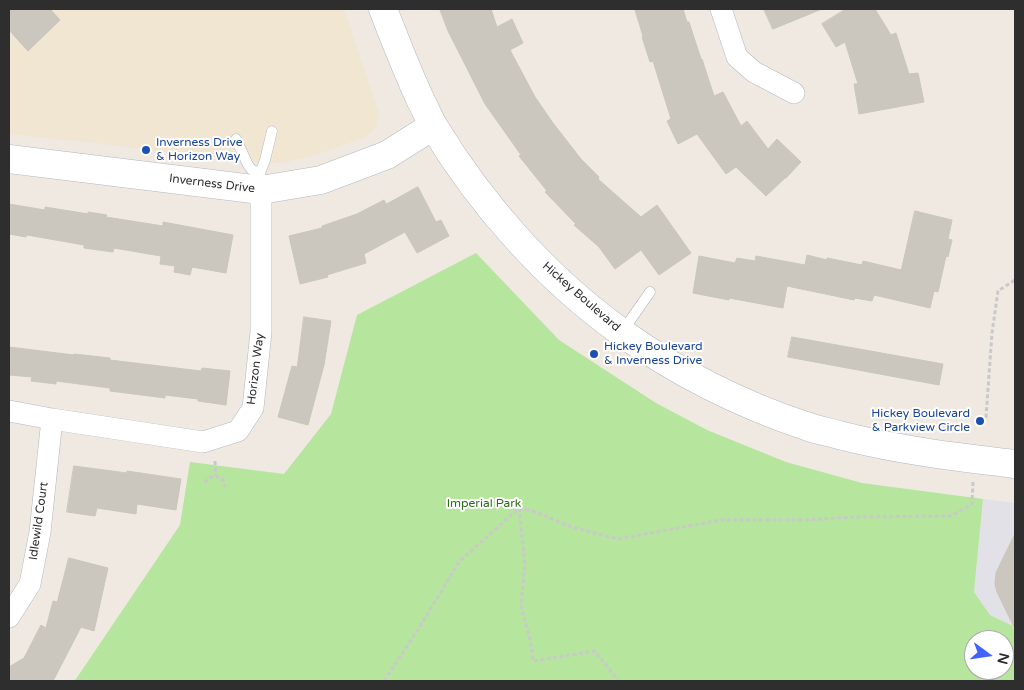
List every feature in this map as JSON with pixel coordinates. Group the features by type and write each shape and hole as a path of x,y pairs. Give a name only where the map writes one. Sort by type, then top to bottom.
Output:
{"main road":[{"name":"Hickey Boulevard","path":"383,9 406,70 433,126 465,175 538,261 621,332 714,388 760,409 808,427 861,441 917,451 1015,464"},
{"name":"Inverness Drive","path":"9,158 261,181 321,180 387,155 433,126"}],"street":[{"path":"721,9 737,57 754,72 794,93"},
{"name":"Horizon Way","path":"9,411 203,442 238,431 253,408 261,332 261,181"},
{"name":"Idlewild Court","path":"9,617 30,584 40,532 52,419"}],"lane":[{"path":"261,181 272,131"},
{"path":"236,139 248,165 261,181"},
{"path":"621,332 650,292"}],"path":[{"path":"980,421 986,416 992,333 998,291 1015,280"},
{"path":"519,508 536,512 572,527 618,539 722,520 808,520 854,517 951,516 972,504 975,459"},
{"path":"206,483 207,480 216,476 223,480 225,487"},
{"path":"519,508 524,564 521,606 534,661 595,651 617,680"},
{"path":"384,681 459,562 519,508"}],"shaded area":[{"path":"9,9 344,9 379,112 376,127 366,137 315,155 281,163 231,161 104,144 9,134"},
{"path":"983,499 1015,503 1015,626 990,615 974,592"}],"green space":[{"name":"Imperial Park","path":"476,253 559,340 656,403 707,430 786,462 862,483 983,499 974,592 990,615 1013,626 1014,630 964,630 964,680 1014,680 1014,631 1015,681 73,681 180,525 190,462 284,474 331,414 357,315"}],"building":[{"path":"9,9 50,9 60,20 28,51 9,30"},
{"path":"440,9 491,9 497,27 512,19 523,43 510,50 535,97 553,123 581,159 599,177 598,179 641,217 657,205 691,253 659,275 641,250 615,269 599,247 574,225 576,224 545,192 547,191 519,156 521,155 485,104 448,31"},
{"path":"635,9 683,9 714,96 723,92 741,126 747,121 768,149 777,139 801,162 766,196 736,167 726,174 697,134 678,144 667,121 671,119 653,61 650,62"},
{"path":"764,9 822,9 773,29"},
{"path":"846,9 875,9 891,35 896,33 909,74 918,73 924,102 859,114 854,84 858,84 845,42 836,47 822,24"},
{"path":"418,187 436,222 441,220 449,236 417,253 405,232 364,254 366,263 327,275 328,277 300,284 289,236 322,228 322,226 357,214 384,200 386,204"},
{"path":"9,204 45,210 45,207 88,214 88,212 107,215 106,217 163,226 163,222 233,235 226,273 192,267 190,275 174,272 175,266 160,264 161,256 114,248 113,252 84,248 84,245 27,235 26,237 9,234"},
{"path":"915,211 952,220 948,239 952,240 948,257 946,256 938,292 934,291 930,308 874,295 872,301 855,298 854,300 787,286 783,308 693,293 699,256 735,263 737,258 755,261 756,256 805,265 807,255 862,265 863,261 901,270"},
{"path":"304,317 331,321 324,365 308,425 278,417 292,366 297,367"},
{"path":"792,337 943,364 939,385 788,357"},
{"path":"9,347 110,358 110,360 201,371 202,368 230,371 226,405 165,395 165,398 110,391 110,388 56,381 56,384 31,381 32,377 9,375"},
{"path":"74,466 181,479 176,510 137,504 136,514 97,508 95,516 67,512"},
{"path":"1015,534 1015,629 995,584 996,573"},
{"path":"69,558 108,568 94,631 81,627 53,681 9,681 9,667 24,658 41,625 46,628 53,601 57,602"}],"place":[{"name":"Inverness Drive & Horizon Way","path":"146,150"},
{"name":"Hickey Boulevard & Inverness Drive","path":"594,354"},
{"name":"Hickey Boulevard & Parkview Circle","path":"980,421"}]}
